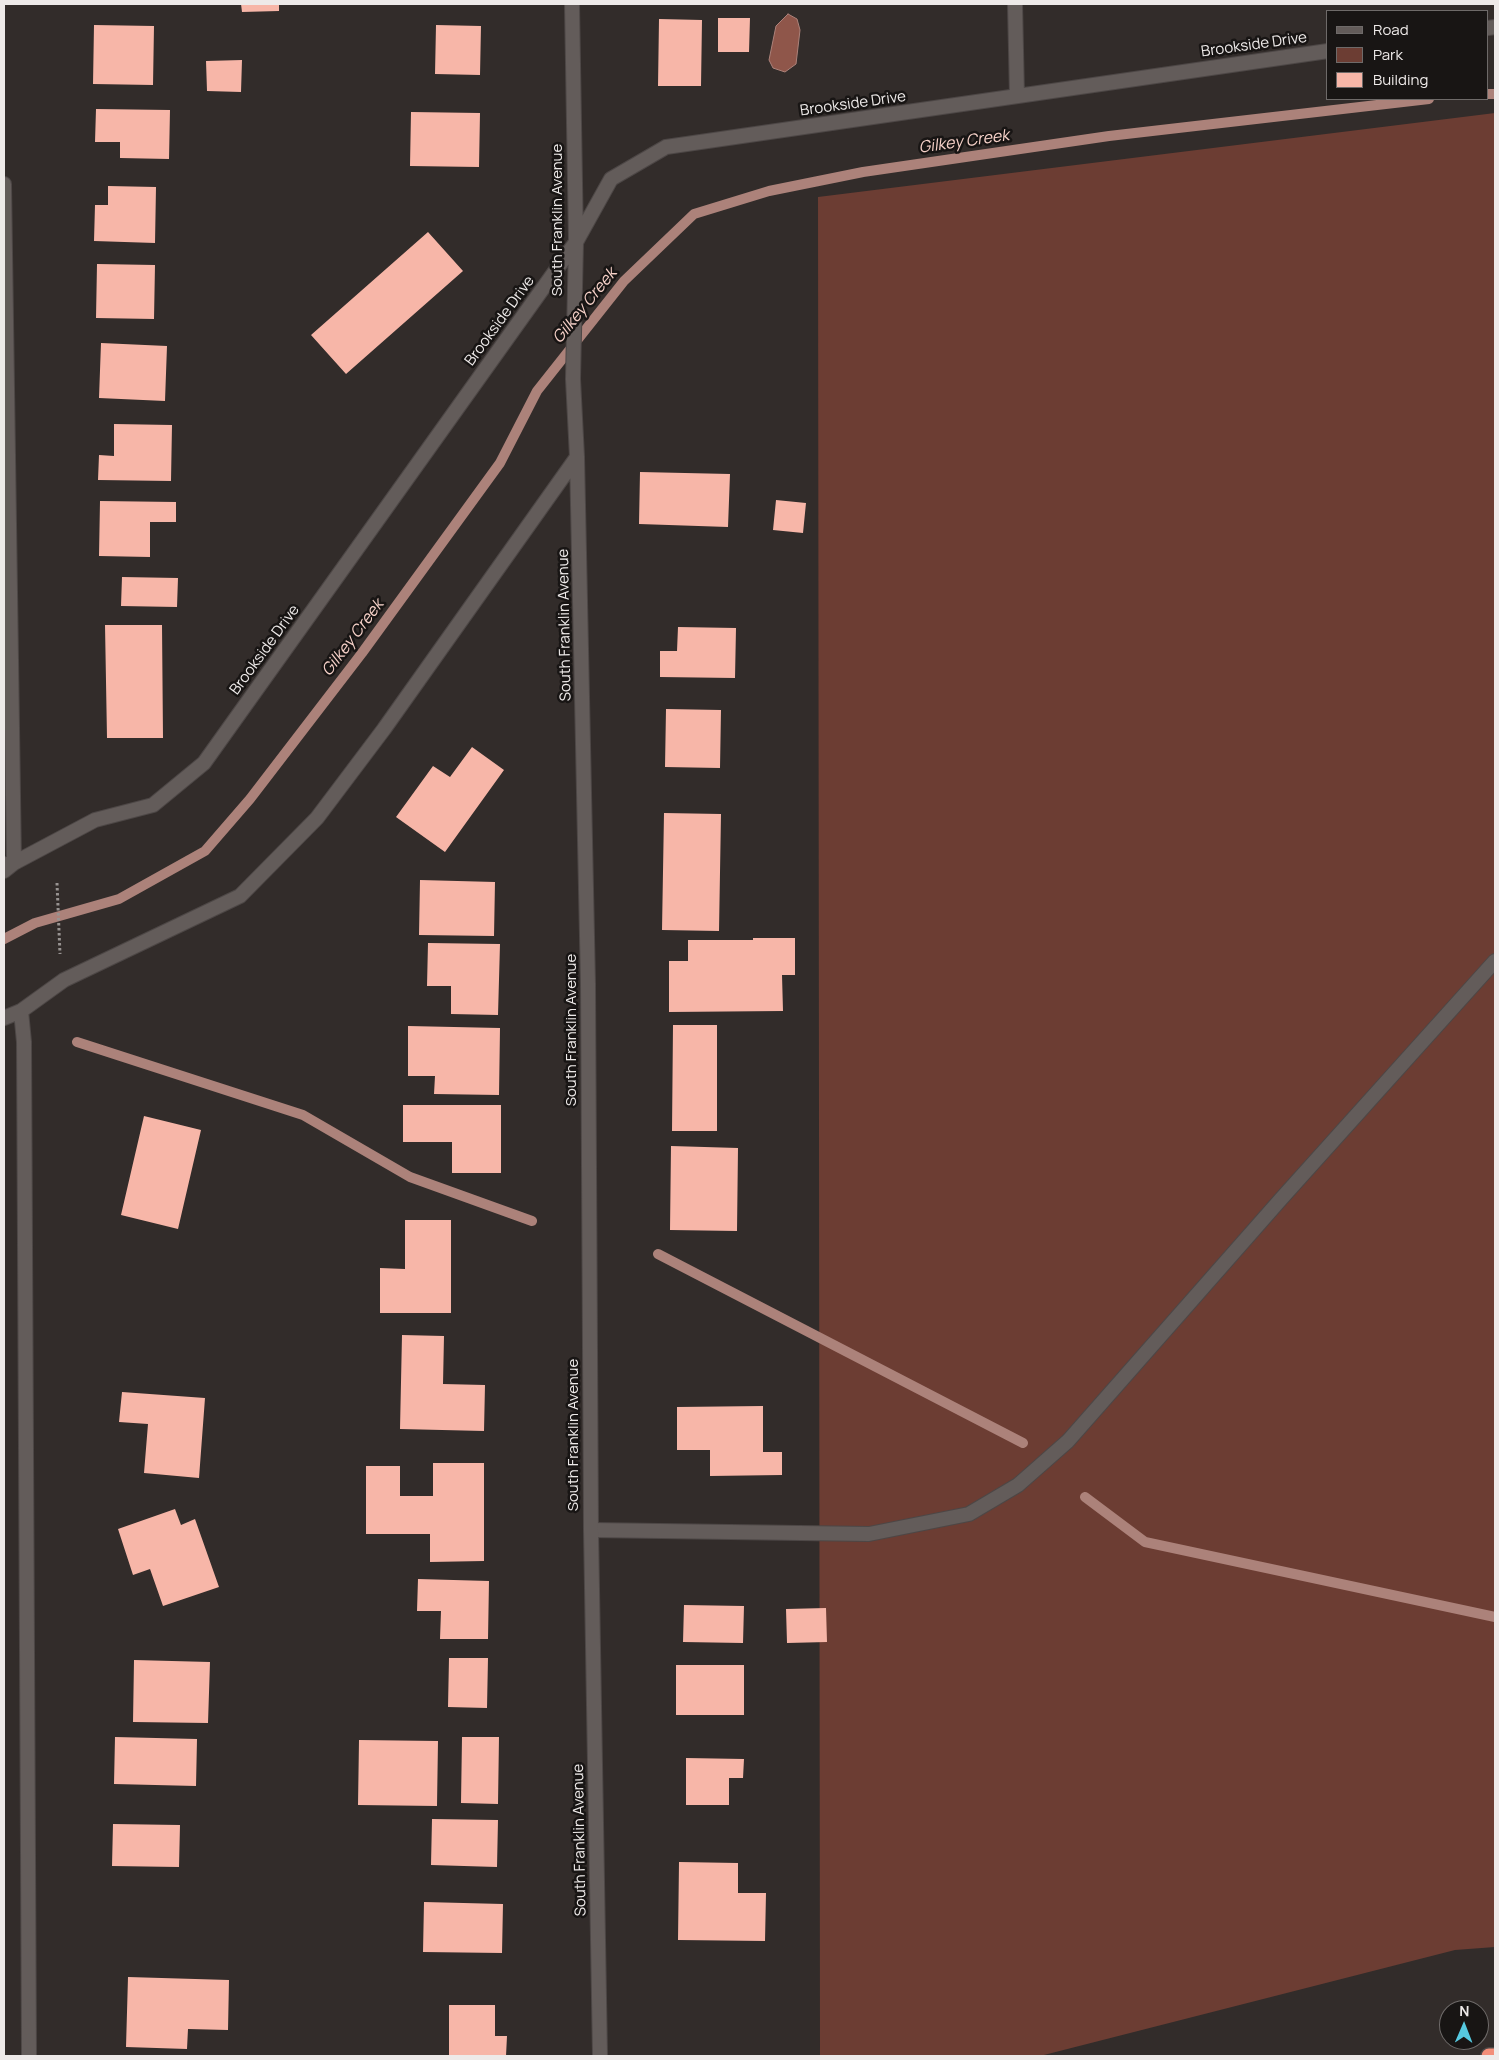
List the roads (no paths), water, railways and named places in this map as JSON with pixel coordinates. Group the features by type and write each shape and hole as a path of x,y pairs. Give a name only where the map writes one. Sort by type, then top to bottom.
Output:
{"highway":[{"path":"1490,2056 1495,2056"}],"street":[{"name":"South Franklin Avenue","path":"572,4 576,242 573,379 577,457 588,984 591,1530 600,2056"},
{"path":"1015,4 1017,96"},
{"name":"Brookside Drive","path":"7,866 95,820 153,805 204,763 576,242 611,179 666,148 1326,51"},
{"path":"4,184 7,866"},
{"path":"4,1018 21,1011 64,980 240,896 317,818 384,730 577,457"},
{"path":"591,1530 869,1534 969,1514 1018,1485 1068,1441 1495,961"},
{"path":"21,1011 24,1042 29,2056"}],"waterway":[{"name":"Gilkey Creek","path":"1489,94 1495,94"},
{"name":"Gilkey Creek","path":"4,939 35,923 119,899 205,851 250,799 362,653 500,463 537,391 624,281 694,214 769,191 863,172 1109,136 1420,100"},
{"path":"77,1042 303,1115 410,1177 532,1221"},
{"path":"658,1254 1023,1443"},
{"path":"1085,1497 1145,1542 1495,1617"}]}
